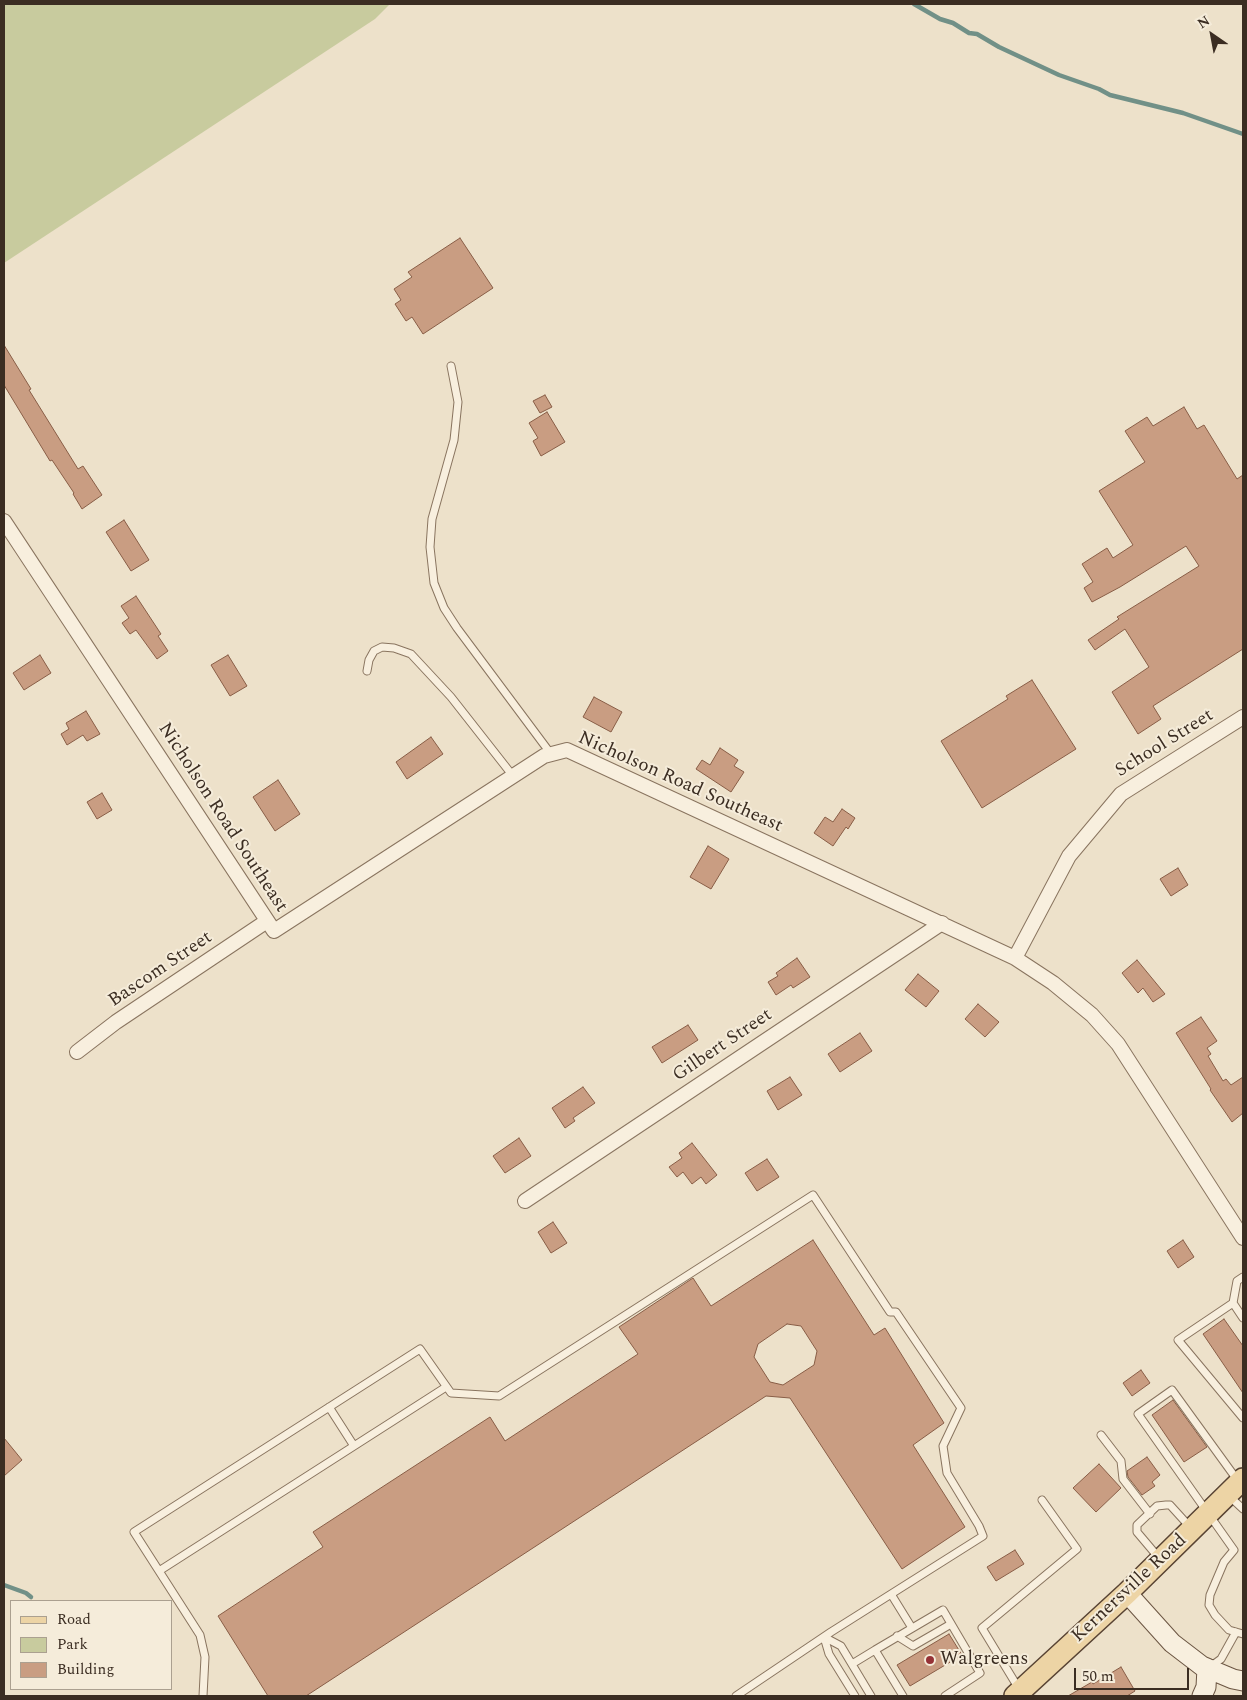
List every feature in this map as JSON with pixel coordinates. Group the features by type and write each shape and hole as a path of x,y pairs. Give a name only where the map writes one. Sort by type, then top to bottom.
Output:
{"main road":[{"name":"Kernersville Road","path":"1017,1694 1127,1593 1237,1485"},
{"path":"1127,1593 1172,1643 1202,1666 1233,1679 1243,1681"},
{"path":"1202,1696 1206,1687 1207,1668"}],"street":[{"name":"Nicholson Road Southeast","path":"4,521 274,931 544,756 567,750 942,923 1015,958 1053,983 1092,1014 1118,1044 1243,1238"},
{"name":"School Street","path":"1015,958 1068,856 1121,794 1243,716"},
{"name":"Bascom Street","path":"77,1052 116,1022 267,921"},
{"name":"Gilbert Street","path":"525,1201 942,923"}],"lane":[{"path":"451,366 458,402 454,440 432,519 430,547 434,583 444,608 551,754"},
{"path":"368,671 369,660 374,651 382,647 394,648 411,654 451,697 513,776"},
{"path":"203,1696 205,1658 200,1635 134,1532 420,1349 451,1393 500,1396 813,1195 890,1312 896,1312 961,1408 943,1446 947,1473 983,1536 824,1637 736,1696"},
{"path":"1243,1276 1237,1281 1233,1303 1243,1318"},
{"path":"1233,1303 1178,1340 1243,1418"},
{"path":"158,1571 446,1387"},
{"path":"1207,1668 1221,1659 1240,1633 1229,1630 1215,1615 1209,1604 1210,1595 1224,1562 1234,1550 1138,1414 1172,1390 1237,1485 1243,1509"},
{"path":"329,1407 354,1446"},
{"path":"1101,1434 1121,1461 1123,1479 1150,1514"},
{"path":"1017,1694 982,1628 1077,1549 1042,1500"},
{"path":"1161,1560 1137,1532 1137,1525 1157,1506 1170,1505 1192,1530"},
{"path":"891,1594 912,1628"},
{"path":"852,1664 943,1610 980,1673 945,1696"},
{"path":"897,1636 913,1646 951,1624"},
{"path":"824,1637 841,1646 871,1696"},
{"path":"824,1637 830,1654 854,1696"},
{"path":"875,1650 903,1696"}],"green space":[{"path":"4,4 390,4 375,19 4,263"}],"building":[{"path":"460,238 493,288 423,334 412,317 406,321 395,304 401,300 394,289 412,277 408,272"},
{"path":"4,345 31,389 29,390 78,469 83,466 102,495 82,509 74,493 52,460 50,461 4,385"},
{"path":"545,395 552,407 540,413 533,401"},
{"path":"1184,407 1197,429 1204,425 1237,479 1243,475 1243,649 1153,706 1161,719 1138,734 1112,692 1149,667 1125,629 1095,650 1088,640 1119,619 1117,617 1199,566 1186,546 1092,602 1084,588 1093,582 1082,564 1107,548 1113,558 1133,545 1099,491 1145,462 1125,431 1147,417 1153,426"},
{"path":"547,412 565,442 541,456 533,441 538,438 529,423"},
{"path":"124,520 149,560 131,571 106,532"},
{"path":"136,596 161,634 158,636 168,651 157,659 136,630 130,634 122,623 129,618 121,606"},
{"path":"40,655 51,673 24,690 13,673"},
{"path":"228,655 247,686 230,696 211,665"},
{"path":"1032,680 1076,749 982,808 941,741 1008,699 1006,696"},
{"path":"594,697 622,712 611,732 583,717"},
{"path":"86,711 100,734 87,741 83,735 67,745 61,734 69,729 66,723"},
{"path":"431,737 443,754 407,779 396,762"},
{"path":"720,748 738,760 734,766 744,772 731,792 696,769 702,760 710,765"},
{"path":"278,780 300,814 275,831 253,797"},
{"path":"102,793 112,810 97,819 87,802"},
{"path":"842,809 855,818 848,829 846,827 833,846 814,833 825,817 833,822"},
{"path":"708,846 729,859 711,889 690,877"},
{"path":"1178,868 1188,885 1171,896 1160,879"},
{"path":"797,958 810,977 793,988 791,985 776,995 768,982 778,976 776,973"},
{"path":"1137,960 1165,994 1153,1002 1143,988 1138,993 1122,973"},
{"path":"918,974 939,991 926,1007 905,990"},
{"path":"978,1004 999,1022 985,1037 965,1019"},
{"path":"1201,1017 1217,1041 1207,1048 1211,1054 1208,1056 1223,1081 1226,1079 1231,1085 1243,1077 1243,1113 1232,1122 1210,1090 1176,1033"},
{"path":"688,1025 698,1040 662,1063 652,1047"},
{"path":"860,1033 872,1051 840,1072 828,1054"},
{"path":"790,1077 802,1095 778,1110 767,1091"},
{"path":"583,1087 595,1103 573,1118 575,1121 565,1128 552,1108"},
{"path":"519,1138 531,1156 505,1173 493,1156"},
{"path":"692,1143 717,1175 706,1184 701,1177 692,1184 683,1172 677,1177 669,1167 682,1158 679,1153"},
{"path":"767,1159 779,1177 757,1191 745,1173"},
{"path":"553,1222 567,1243 551,1253 538,1232"},
{"path":"813,1240 874,1335 885,1328 944,1423 913,1445 965,1527 902,1569 790,1398 766,1396 306,1696 268,1696 218,1616 323,1547 313,1532 490,1417 505,1441 638,1354 619,1327 693,1278 711,1306","holes":["787,1324 801,1326 817,1351 814,1365 783,1385 770,1382 754,1357 758,1344"]},
{"path":"1183,1240 1194,1257 1178,1268 1167,1251"},
{"path":"1224,1319 1243,1346 1243,1393 1203,1334"},
{"path":"1141,1370 1150,1383 1132,1396 1123,1383"},
{"path":"1173,1400 1207,1447 1184,1462 1152,1415"},
{"path":"4,1438 22,1460 4,1476"},
{"path":"1147,1457 1160,1475 1152,1482 1155,1486 1142,1495 1128,1477 1127,1471"},
{"path":"1099,1464 1121,1488 1096,1512 1073,1488"},
{"path":"1015,1550 1024,1564 996,1581 987,1567"},
{"name":"Walgreens","path":"949,1634 962,1655 910,1686 897,1665"},
{"path":"1121,1667 1135,1691 1127,1696 1068,1696 1092,1682 1093,1684"}],"waterway":[{"path":"914,4 940,19 953,23 969,33 977,34 999,47 1059,75 1099,89 1110,95 1183,113 1243,134"},
{"path":"4,1585 26,1593 31,1597"}],"place":[{"name":"Walgreens","path":"930,1660"}]}
